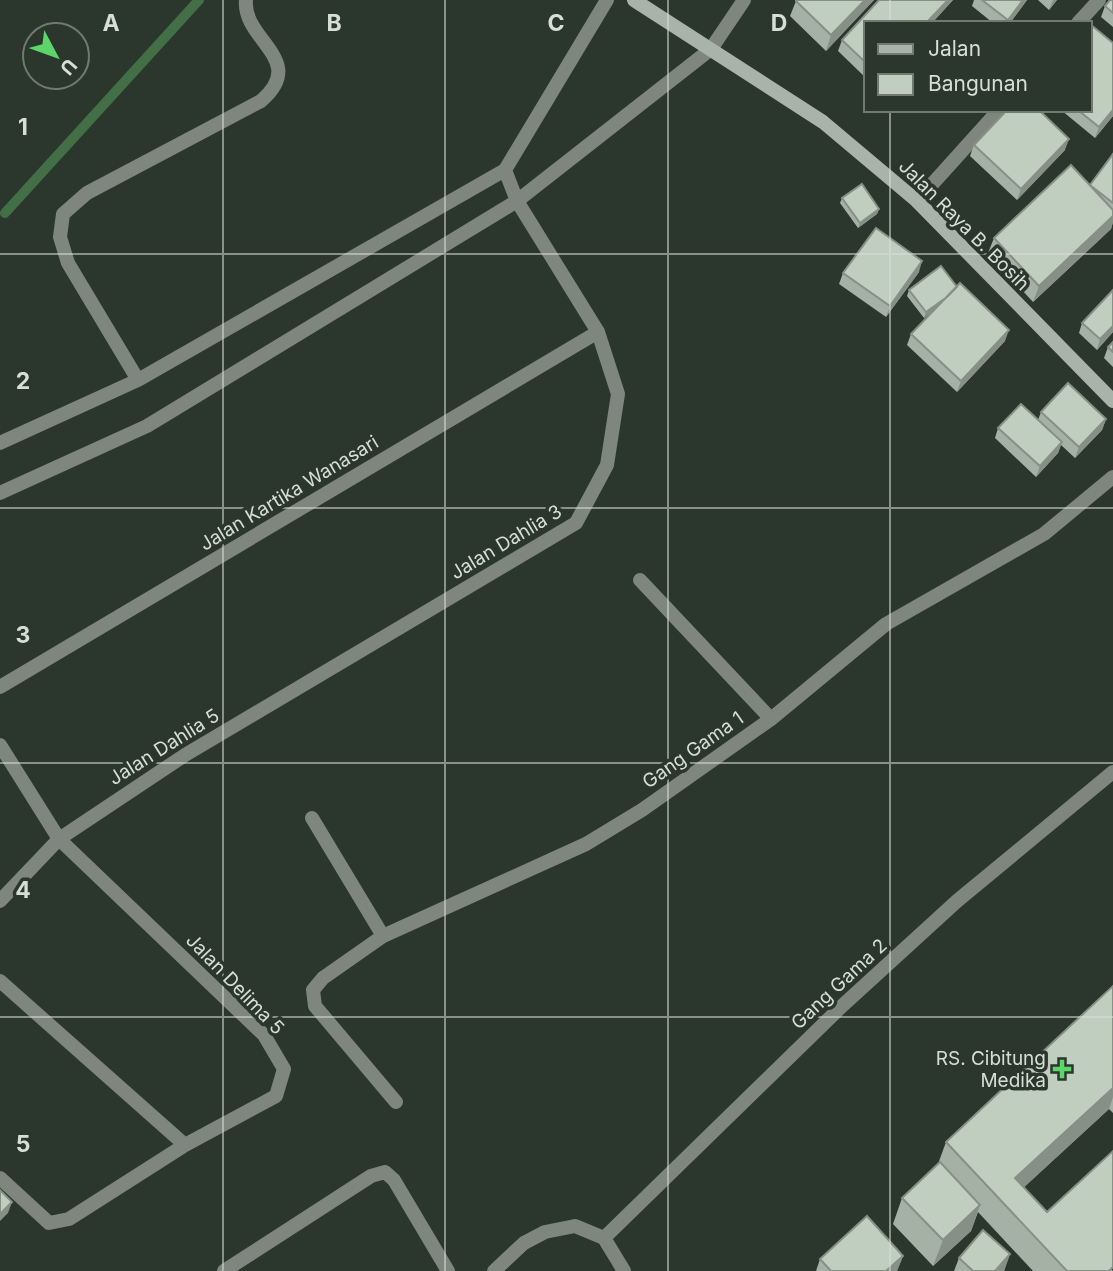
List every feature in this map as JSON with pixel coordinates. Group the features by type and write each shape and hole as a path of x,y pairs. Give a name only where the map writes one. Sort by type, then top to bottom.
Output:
{"main road":[{"name":"Jalan Raya B. Bosih","path":"634,0 823,122 917,201 1113,401"}],"street":[{"path":"138,380 68,263 60,237 63,214 87,193 261,101 276,88 279,76 276,59 248,17 246,0"},
{"path":"0,443 138,380 505,170 607,0"},
{"path":"0,493 148,426 517,201 711,49 744,0"},
{"path":"1080,21 1099,0"},
{"path":"917,201 997,112"},
{"name":"Jalan Dahlia 3","path":"367,648 576,523 607,465 618,394 598,332 517,201 505,170"},
{"name":"Jalan Kartika Wanasari","path":"0,687 598,332"},
{"name":"Gang Gama 1","path":"396,1102 316,1006 313,990 323,978 383,936 586,844 642,810 705,762 771,719 886,624 1044,534 1113,477"},
{"path":"640,580 771,719"},
{"name":"Jalan Dahlia 5","path":"0,901 59,839 185,755 367,648"},
{"name":"Jalan Delima 5","path":"0,745 59,839 264,1035 284,1069 276,1096 185,1145 69,1219 49,1223 0,1178"},
{"name":"Gang Gama 2","path":"604,1238 842,1006 948,909 1113,772"},
{"path":"312,818 383,936"},
{"path":"0,981 185,1145"},
{"path":"224,1271 371,1176 385,1172 394,1180 448,1271"},
{"path":"494,1271 524,1243 545,1232 575,1226 604,1238 621,1270"}],"building":[{"path":"796,0 865,0 831,35"},
{"path":"879,0 948,0 928,21 864,21 864,61 842,40"},
{"path":"982,0 1023,0 1008,20"},
{"path":"1113,0 1113,13 1105,6"},
{"path":"1092,26 1113,43 1113,110 1099,127 1080,112 1092,112"},
{"path":"1005,112 1041,112 1069,139 1021,189 974,145"},
{"path":"1113,154 1113,203 1090,185"},
{"path":"1071,165 1113,210 1113,216 1039,286 994,238"},
{"path":"862,184 879,209 860,223 842,198"},
{"path":"876,228 922,261 890,306 843,273"},
{"path":"941,266 957,287 926,312 909,290"},
{"path":"960,283 1009,330 961,381 911,334"},
{"path":"1113,290 1113,326 1100,339 1082,323"},
{"path":"1068,383 1106,419 1079,447 1041,412"},
{"path":"1021,404 1062,442 1040,466 998,428"},
{"name":"RS. Cibitung Medika","path":"1113,986 1113,1088 1015,1178 1047,1212 1113,1151 1113,1267 1109,1271 1067,1271 946,1142"},
{"path":"940,1162 980,1205 943,1240 902,1198"},
{"path":"0,1190 12,1202 0,1214"},
{"path":"867,1216 903,1256 886,1271 831,1271 820,1259"},
{"path":"983,1230 1010,1254 995,1271 973,1271 959,1258"}],"waterway":[{"path":"5,213 199,0"}],"place":[{"name":"RS. Cibitung Medika","path":"1062,1069"}]}
